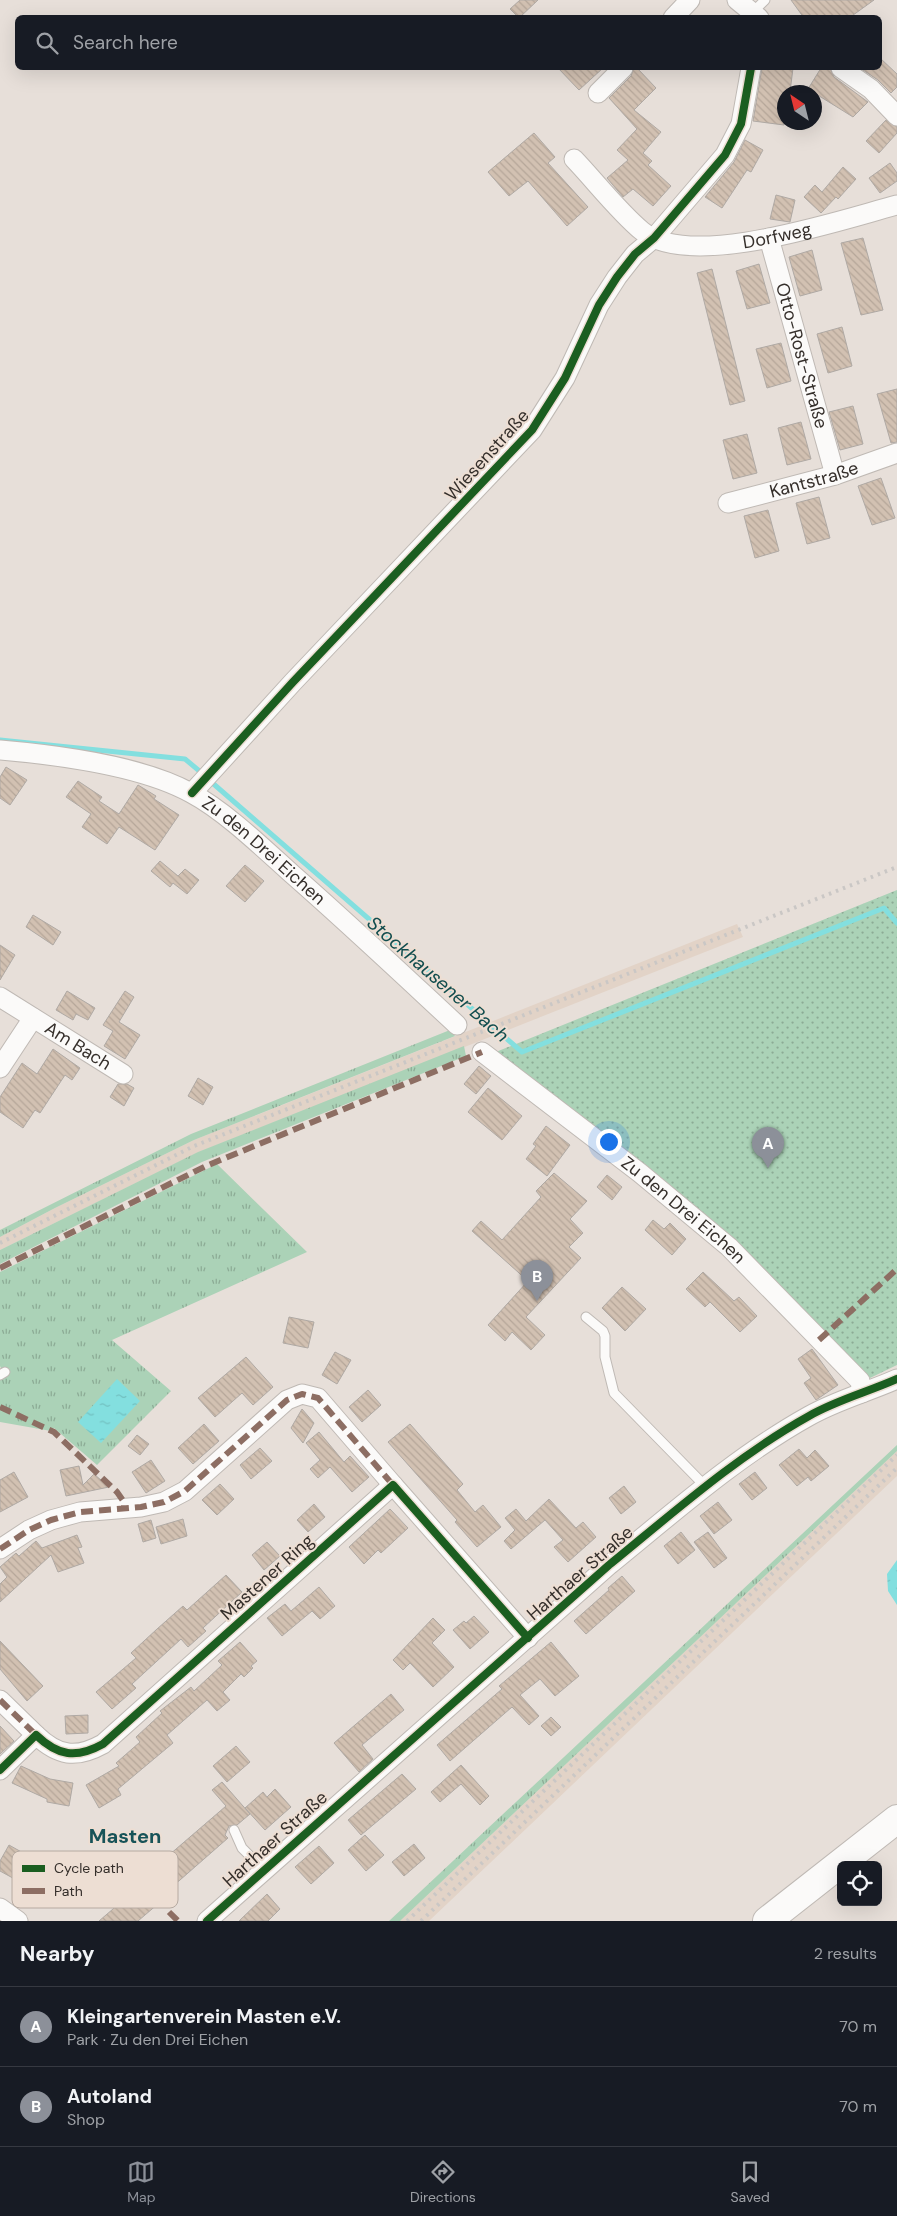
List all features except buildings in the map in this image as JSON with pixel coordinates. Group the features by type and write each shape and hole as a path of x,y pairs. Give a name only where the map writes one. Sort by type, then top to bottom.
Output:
{"main road":[{"path":"767,1921 897,1819"}],"street":[{"path":"676,15 690,0"},
{"path":"738,0 759,10"},
{"path":"598,93 621,70"},
{"name":"Wiesenstraße","path":"200,783 532,430 565,378 599,304 617,276 635,254 654,238 709,175 733,141 741,124 751,70"},
{"path":"844,70 872,89 897,116"},
{"path":"574,159 642,232 654,238"},
{"name":"Dorfweg","path":"654,238 695,247 769,238 897,205"},
{"name":"Otto-Rost-Straße","path":"769,238 835,475"},
{"name":"Kantstraße","path":"728,503 835,475 897,453"},
{"name":"Zu den Drei Eichen","path":"0,750 42,754 116,768 162,780 200,783 259,844 457,1025"},
{"name":"Am Bach","path":"0,997 123,1074"},
{"name":"Am Bach","path":"0,1068 34,1018"},
{"name":"Zu den Drei Eichen","path":"482,1052 640,1173 729,1247 860,1381 862,1393"},
{"name":"Harthaer Straße","path":"207,1921 263,1869 609,1565 706,1487 786,1430 834,1403 892,1381"},
{"path":"0,1548 28,1530 60,1517 80,1512 141,1507 164,1502 185,1491 287,1400 302,1394 318,1398 528,1638"},
{"name":"Mastener Ring","path":"0,1700 46,1745 68,1754 86,1753 103,1744 393,1485"},
{"path":"0,1770 36,1736"},
{"path":"0,1908 18,1921"}],"lane":[{"path":"586,1317 603,1331 605,1336 605,1357 614,1393 706,1487"},
{"path":"234,1830 242,1848 263,1869"}],"shaded area":[{"path":"737,924 743,937 199,1152 0,1250 0,1237 194,1140"},
{"path":"897,1451 897,1476 429,1921 400,1921"}],"green space":[{"path":"897,890 897,1365 870,1378 730,1242 491,1054"},
{"path":"450,1030 455,1036 194,1140 0,1237 0,1230 191,1134"},
{"path":"464,1046 466,1056 202,1162 0,1264 0,1250 198,1152"},
{"path":"217,1164 307,1252 112,1340 171,1391 97,1465 54,1428 51,1431 0,1422 0,1379 10,1373 9,1368 1,1368 0,1366 0,1272"},
{"path":"897,1445 897,1451 400,1921 389,1921"}],"water":[{"path":"117,1379 140,1401 101,1443 78,1422"},
{"path":"897,1560 897,1605 888,1591 887,1574"}],"waterway":[{"name":"Stockhausener Bach","path":"0,740 185,759 203,774"},
{"name":"Stockhausener Bach","path":"209,780 522,1052 884,908 897,923"}],"railway":[{"path":"0,1243 194,1146 897,867"},
{"path":"407,1921 897,1455"},
{"path":"421,1921 897,1468"}],"marked path":[{"path":"0,1268 206,1166 482,1052"},
{"path":"819,1340 897,1269"},
{"path":"0,1549 29,1530 51,1520 80,1512 141,1507 164,1502 185,1491 287,1400 302,1394 318,1398 393,1485"},
{"path":"0,1407 54,1432 117,1492 124,1502 124,1508"},
{"path":"0,1700 36,1735"},
{"path":"169,1912 178,1921"}],"cycle path":[{"path":"192,793 293,682 532,430 565,378 599,305 617,277 635,254 654,238 725,155 741,124 751,70"},
{"path":"207,1921 609,1565 706,1486 756,1449 809,1416 830,1405 897,1379"},
{"path":"0,1770 36,1735 52,1747 68,1753 84,1752 103,1744 393,1485 528,1638"}],"place":[{"name":"Kleingartenverein Masten e.V.","path":"768,1168"},
{"name":"Autoland","path":"537,1301"}],"district":[{"name":"Masten","path":"125,1836"}]}
